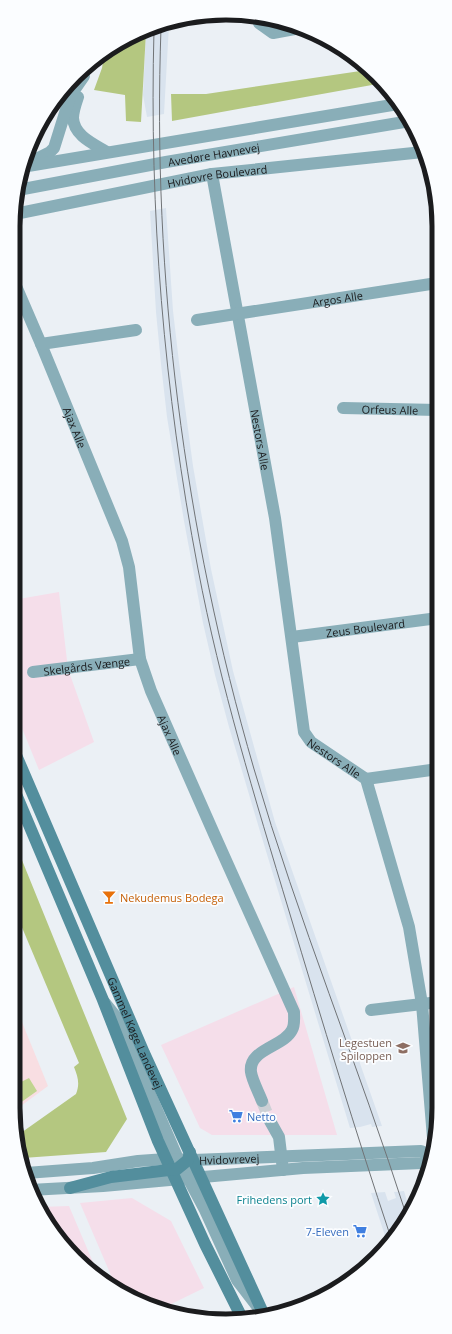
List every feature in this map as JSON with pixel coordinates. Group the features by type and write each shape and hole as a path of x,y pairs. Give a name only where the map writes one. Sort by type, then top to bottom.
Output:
{"main road":[{"name":"Gammel Køge Landevej","path":"20,764 144,1053 180,1164 201,1237 240,1314"},
{"name":"Gammel Køge Landevej","path":"20,804 103,1000 180,1164 201,1177 262,1311"},
{"path":"70,1188 111,1177 180,1164"}],"street":[{"path":"259,23 273,33 289,30"},
{"path":"84,76 74,110 74,123 82,137 107,152"},
{"path":"30,163 50,152 54,148 69,100 82,78"},
{"name":"Avedøre Havnevej","path":"29,166 392,105"},
{"name":"Avedøre Havnevej","path":"24,189 158,163 403,122"},
{"name":"Hvidovre Boulevard","path":"20,213 212,174 418,153"},
{"name":"Nestors Alle","path":"212,174 275,518 304,732 311,742 366,779 409,927 422,1004 432,1123"},
{"name":"Argos Alle","path":"238,314 432,284"},
{"name":"Ajax Alle","path":"20,295 122,541 129,568 140,659 158,706 294,1012 292,1031 287,1037 257,1056 252,1062 251,1072 262,1101"},
{"path":"197,320 238,314"},
{"path":"41,344 136,330"},
{"name":"Orfeus Alle","path":"343,408 432,410"},
{"name":"Zeus Boulevard","path":"292,637 432,619"},
{"name":"Skelgårds Vænge","path":"33,672 140,659"},
{"path":"366,779 432,771"},
{"path":"371,1010 432,1003"},
{"path":"270,1121 279,1138 283,1170"},
{"name":"Hvidovrevej","path":"31,1173 87,1168 138,1161 180,1164 281,1156 421,1151 427,1153"},
{"name":"Hvidovrevej","path":"180,1164 188,1178 283,1170 422,1163 425,1161"},
{"path":"188,1178 205,1210 237,1280 261,1311"},
{"path":"37,1190 70,1188"}],"shaded area":[{"path":"169,28 164,114 147,117 143,95 146,37"},
{"path":"166,208 173,311 193,466 211,569 233,671 275,822 382,1126 372,1127 371,1124 350,1128 259,828 215,675 203,623 184,521 167,417 161,364 156,312 150,211"},
{"path":"59,592 68,669 94,742 39,770 20,723 20,599"},
{"path":"294,987 337,1135 212,1135 200,1128 161,1045"},
{"path":"20,1017 48,1086 20,1107"},
{"path":"404,1191 408,1204 386,1238 371,1193 385,1192 388,1201 396,1198 394,1192"},
{"path":"132,1198 171,1221 204,1288 168,1306 135,1293 113,1280 80,1203"},
{"path":"69,1206 95,1266 71,1244 46,1207"}],"green space":[{"path":"146,37 141,122 126,121 125,95 94,90 103,62 112,55 135,41"},
{"path":"362,71 376,84 172,121 171,94 206,94"},
{"path":"20,855 127,1119 106,1152 26,1158 22,1132 76,1094 78,1080 74,1067 79,1063 20,923"},
{"path":"29,1078 37,1091 20,1103 20,1082"}],"tunnel":[{"path":"262,1101 270,1121"}],"tram line":[{"path":"161,31 160,122 162,216 168,309 178,402 191,495 209,587 230,679 254,769 271,825 405,1210"},
{"path":"154,33 154,166 161,301 176,435 198,569 227,698 251,784 301,952 389,1233"}],"place":[{"name":"Nekudemus Bodega","path":"109,897"},
{"name":"Legestuen Spiloppen","path":"403,1048"},
{"name":"Netto","path":"236,1116"},
{"name":"Frihedens port","path":"323,1199"},
{"name":"7-Eleven","path":"360,1231"}]}
